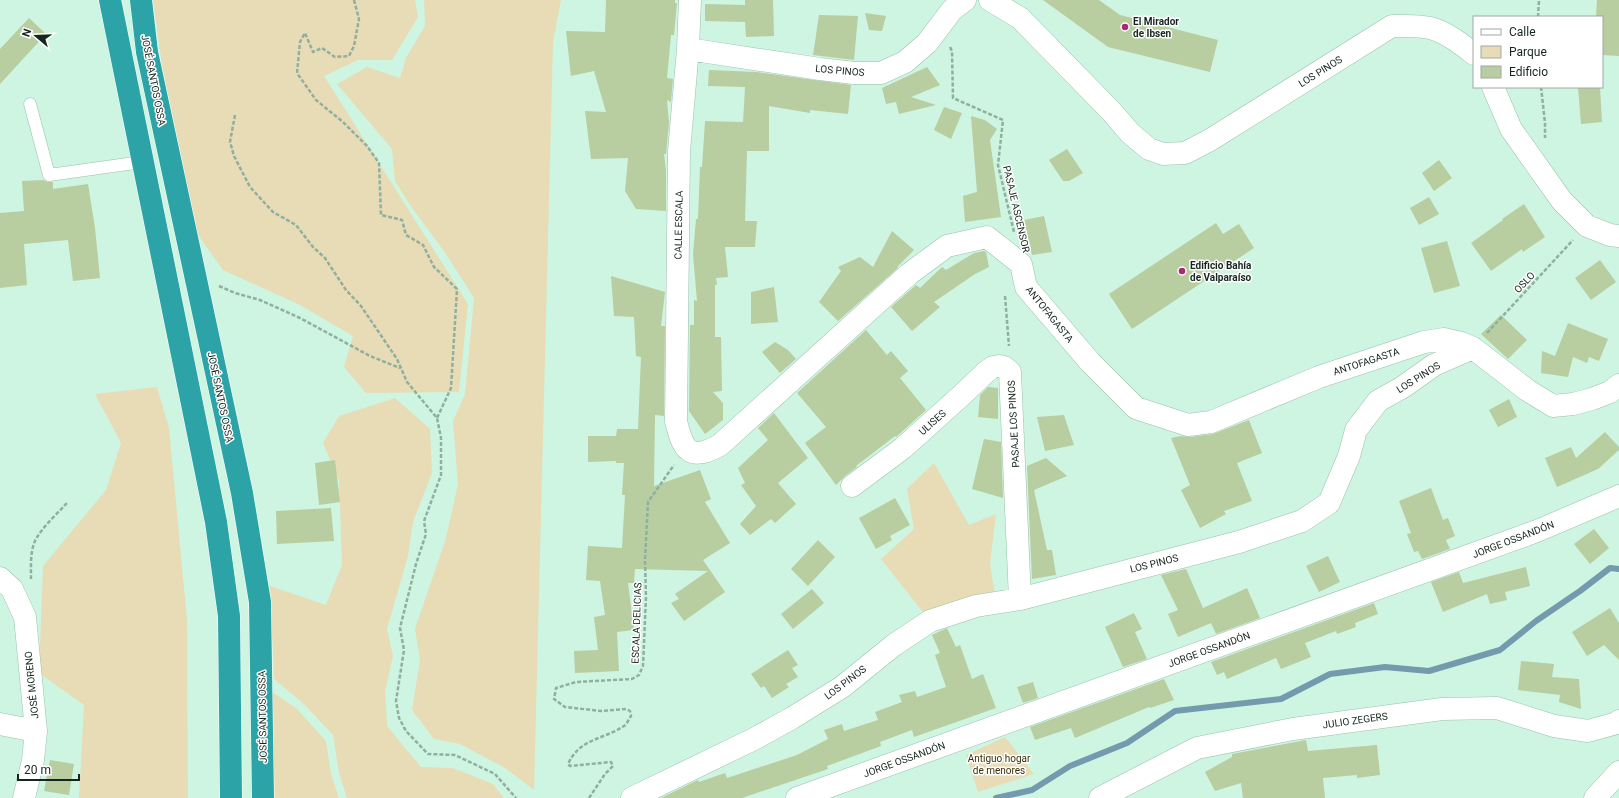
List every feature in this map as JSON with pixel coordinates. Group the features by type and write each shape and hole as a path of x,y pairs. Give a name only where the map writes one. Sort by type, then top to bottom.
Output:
{"highway":[{"path":"110,0 216,522 229,616 231,798"},
{"name":"JOSÉ SANTOS OSSA","path":"141,0 147,52 242,494 260,602 263,798"}],"street":[{"name":"CALLE ESCALA","path":"686,448 681,440 676,421 679,151 688,49 690,0"},
{"name":"LOS PINOS","path":"688,49 820,69 854,73 881,73 905,62 927,43 952,10 965,0"},
{"name":"LOS PINOS","path":"990,0 1020,18 1112,112 1130,133 1148,148 1163,154 1185,153 1210,140 1392,26 1430,28 1449,37 1473,53"},
{"path":"1493,88 1511,129 1562,201 1587,226 1610,235 1619,236"},
{"path":"686,448 693,452 702,453 720,446 909,274 947,246 987,237 1021,264"},
{"name":"ANTOFAGASTA","path":"1021,264 1026,287 1090,362 1136,408 1188,425 1211,422 1319,377 1424,342 1444,338 1473,348"},
{"name":"LOS PINOS","path":"632,798 754,739 792,718 842,687 894,645 930,621 976,606 1020,599 1239,542 1302,521 1329,502 1348,456 1356,430 1378,401 1403,387 1434,364 1473,348"},
{"path":"1473,348 1527,390 1553,406 1574,404 1592,399 1610,392 1619,385"},
{"name":"ULISES","path":"852,486 902,448 986,372 993,367 999,366 1004,367 1010,372"},
{"name":"PASAJE LOS PINOS","path":"1010,372 1020,599"},
{"name":"JORGE OSSANDÓN","path":"797,798 1537,531 1619,496"},
{"name":"JOSÉ MORENO","path":"0,578 12,589 25,617 36,731 33,760 24,798"},
{"name":"JULIO ZEGERS","path":"1100,798 1197,748 1293,729 1442,709 1498,708 1554,726 1588,731 1617,723 1619,721"},
{"path":"0,724 36,731"},
{"path":"1595,798 1619,772"}],"lane":[{"path":"30,104 50,175 142,162"}],"path":[{"path":"354,0 359,20 354,46 348,56 335,57 322,48 313,52 305,34 300,42 297,73 316,100 343,122 367,146 379,163 381,215 402,220 406,235 424,245 434,266 457,289 451,388 438,418 441,438 441,475 424,521 426,534 416,564 400,628 404,650 396,701 399,718 406,731 428,754 445,756 454,755 495,774 516,798"},
{"path":"1538,16 1539,0"},
{"name":"PASAJE ASCENSOR","path":"941,24 952,51 953,98 1003,120 998,165 1021,264"},
{"path":"1540,88 1545,123 1545,137 1547,142"},
{"path":"235,115 230,142 234,156 250,187 273,212 296,224 313,247 325,258 346,290 361,306 397,359 407,382 438,418"},
{"name":"OSLO","path":"1473,348 1587,226"},
{"path":"195,275 235,293 260,300 300,318 370,356 400,368"},
{"name":"PASAJE LOS PINOS","path":"1005,295 1010,372"},
{"name":"ESCALA DELICIAS","path":"589,798 605,774 613,766 611,762 570,766 568,764 572,756 583,745 625,725 631,716 630,711 626,708 601,711 565,707 554,699 556,688 576,682 632,679 639,675 643,666 646,597 645,560 648,502 686,448"},
{"path":"19,604 32,597 30,565 35,542 40,533 68,502"}],"green space":[{"path":"153,0 415,0 418,17 392,60 358,60 324,76 468,304 459,392 366,393 344,367 353,336 300,305 223,270 198,235 162,66"},
{"path":"424,0 561,0 553,42 534,790 505,768 460,744 434,739 412,710 420,660 415,629 446,538 458,484 453,421 465,394 474,298 446,254 410,205 395,181 392,149 337,84 367,67 400,78 406,58 425,26"},
{"path":"157,387 169,428 187,620 188,798 79,798 84,705 39,673 43,566 106,490 121,443 95,394"},
{"path":"395,398 430,429 432,473 413,522 408,556 387,629 393,656 385,691 387,726 421,767 453,768 493,784 504,798 347,798 339,773 333,735 305,705 274,679 270,586 326,605 342,565 339,480 323,443 339,416"},
{"path":"934,463 969,525 996,514 990,563 996,603 930,621 881,559 914,529 907,489"},
{"path":"272,692 296,708 326,741 331,774 339,798 272,798"},
{"name":"Antiguo hogar de menores","path":"1005,737 1034,774 978,792 966,755"}],"building":[{"path":"606,0 675,0 675,3 677,3 674,35 671,35 667,78 673,79 671,102 667,100 669,123 666,154 664,154 666,170 666,211 636,209 625,191 628,158 591,159 585,111 606,112 594,71 571,76 566,31 605,32"},
{"path":"745,0 773,0 774,36 746,37 745,22 705,21 705,4 745,5"},
{"name":"El Mirador de Ibsen","path":"1043,0 1099,0 1120,15 1218,40 1210,72 1108,47"},
{"path":"1597,0 1619,0 1619,56 1603,55 1603,16 1596,16"},
{"path":"865,13 886,16 882,31 869,30"},
{"path":"819,15 858,16 854,60 813,55"},
{"path":"29,18 46,34 0,84 0,49"},
{"path":"927,67 940,85 911,97 936,105 899,114 896,102 886,104 882,88"},
{"path":"709,70 756,72 851,85 848,114 810,110 810,113 769,106 769,151 747,151 745,221 757,221 755,247 725,247 728,277 716,278 715,337 721,337 722,391 713,392 723,403 723,420 705,434 689,411 690,325 694,325 694,300 697,301 693,254 696,219 698,219 700,167 702,167 705,121 743,122 745,87 708,86"},
{"path":"1578,88 1600,88 1602,122 1581,124"},
{"path":"944,107 962,113 951,139 934,130"},
{"path":"971,116 985,120 997,129 990,140 1001,217 965,222 963,196 977,192"},
{"path":"1067,149 1083,173 1069,181 1063,181 1049,160"},
{"path":"1439,160 1452,178 1434,191 1422,173"},
{"path":"43,180 53,182 53,189 88,184 95,228 100,278 73,281 68,240 24,244 27,285 0,288 0,213 24,211 22,181"},
{"path":"1429,197 1439,214 1419,225 1410,208"},
{"path":"1524,204 1545,237 1523,252 1522,249 1491,271 1471,243"},
{"path":"1044,216 1052,252 1032,255 1024,220"},
{"name":"Edificio Bahía de Valparaíso","path":"1216,223 1223,234 1239,224 1254,248 1132,329 1109,294"},
{"path":"892,231 914,250 897,267 898,268 838,321 819,302 841,271 838,267 860,257 873,267"},
{"path":"1447,241 1460,286 1434,293 1421,248"},
{"path":"986,252 989,267 975,274 934,302 940,307 912,331 891,307 916,285 920,288 942,267 946,270 974,253"},
{"path":"1600,260 1616,282 1591,300 1575,278"},
{"path":"611,276 665,292 661,326 665,326 664,416 655,415 654,486 700,470 711,499 705,502 730,543 703,560 725,592 684,621 671,603 679,599 675,594 708,571 635,569 634,583 628,583 634,630 617,632 619,671 575,673 574,651 598,650 594,617 605,615 600,581 586,580 588,546 622,548 625,495 622,495 624,463 616,463 616,461 588,462 588,436 616,436 617,429 638,429 641,357 636,356 634,317 614,316"},
{"path":"774,287 778,322 751,324 751,292"},
{"path":"1501,315 1527,340 1508,359 1481,334"},
{"path":"1568,323 1608,339 1599,361 1589,357 1587,363 1573,357 1568,377 1541,373 1542,351 1555,356"},
{"path":"866,330 887,355 891,351 908,371 900,378 926,410 896,437 895,436 856,466 857,467 836,485 805,443 826,427 797,393"},
{"path":"775,342 788,350 796,359 780,373 762,352"},
{"path":"988,387 998,388 998,419 978,417 980,395"},
{"path":"1509,399 1517,417 1498,427 1489,410"},
{"path":"774,413 808,458 778,483 796,504 775,523 771,519 750,535 740,524 756,506 741,485 745,483 738,468 768,440 758,428"},
{"path":"1064,415 1074,445 1045,451 1037,417"},
{"path":"1249,420 1262,453 1237,463 1252,501 1224,511 1226,514 1200,528 1181,490 1190,485 1171,438 1213,434"},
{"path":"1605,432 1619,447 1619,450 1598,469 1557,487 1545,458 1571,447 1576,458"},
{"path":"984,439 1001,442 1003,498 972,489"},
{"path":"1046,458 1067,476 1034,490 1047,550 1052,550 1056,575 1032,579 1027,466"},
{"path":"335,460 340,502 319,505 315,463"},
{"path":"1431,488 1443,520 1448,518 1455,536 1446,540 1450,549 1422,559 1418,551 1414,552 1407,534 1411,533 1399,501"},
{"path":"895,498 910,525 890,536 892,540 876,549 859,518"},
{"path":"331,508 334,541 277,544 276,511"},
{"path":"1594,529 1609,548 1590,564 1574,544"},
{"path":"818,540 835,557 808,586 791,569"},
{"path":"1328,556 1340,582 1319,592 1306,566"},
{"path":"1526,567 1530,586 1505,592 1507,600 1490,604 1487,594 1443,612 1431,582 1459,572 1463,583"},
{"path":"1186,569 1203,608 1247,588 1260,618 1216,634 1211,623 1178,637 1168,614 1178,610 1161,575"},
{"path":"812,589 824,603 793,629 781,614"},
{"path":"1374,603 1378,614 1355,623 1356,627 1337,634 1336,631 1305,643 1311,657 1281,669 1276,658 1227,679 1224,672 1217,675 1211,662"},
{"path":"1610,608 1619,623 1619,660 1604,645 1587,656 1572,632"},
{"path":"1134,613 1142,629 1135,632 1147,659 1123,667 1105,627"},
{"path":"947,628 956,647 960,645 972,679 983,674 996,708 914,737 912,730 880,742 881,746 827,766 828,769 742,798 661,798 698,780 699,782 725,773 727,778 797,755 828,739 824,730 842,724 844,731 878,720 875,712 902,702 899,695 915,691 917,697 946,687 935,655 940,653 932,635"},
{"path":"788,650 798,665 792,668 798,677 786,684 789,687 772,698 764,686 761,688 751,674"},
{"path":"1521,661 1554,664 1552,677 1579,679 1581,709 1559,702 1560,695 1518,690"},
{"path":"1164,679 1174,700 1150,708 1149,707 1075,738 1071,728 1035,740 1030,727"},
{"path":"1033,682 1038,698 1023,703 1017,687"},
{"path":"1306,740 1308,751 1377,745 1380,775 1357,778 1357,775 1323,778 1325,798 1243,798 1241,783 1215,791 1205,772 1232,757 1232,754"},
{"path":"50,760 74,764 69,795 44,791"}],"waterway":[{"path":"996,798 1032,790 1070,766 1127,743 1175,711 1281,699 1330,674 1385,667 1429,671 1500,650 1536,621 1580,591 1610,568 1619,569"}],"place":[{"name":"El Mirador de Ibsen","path":"1125,27"},
{"name":"Edificio Bahía de Valparaíso","path":"1182,271"}]}
